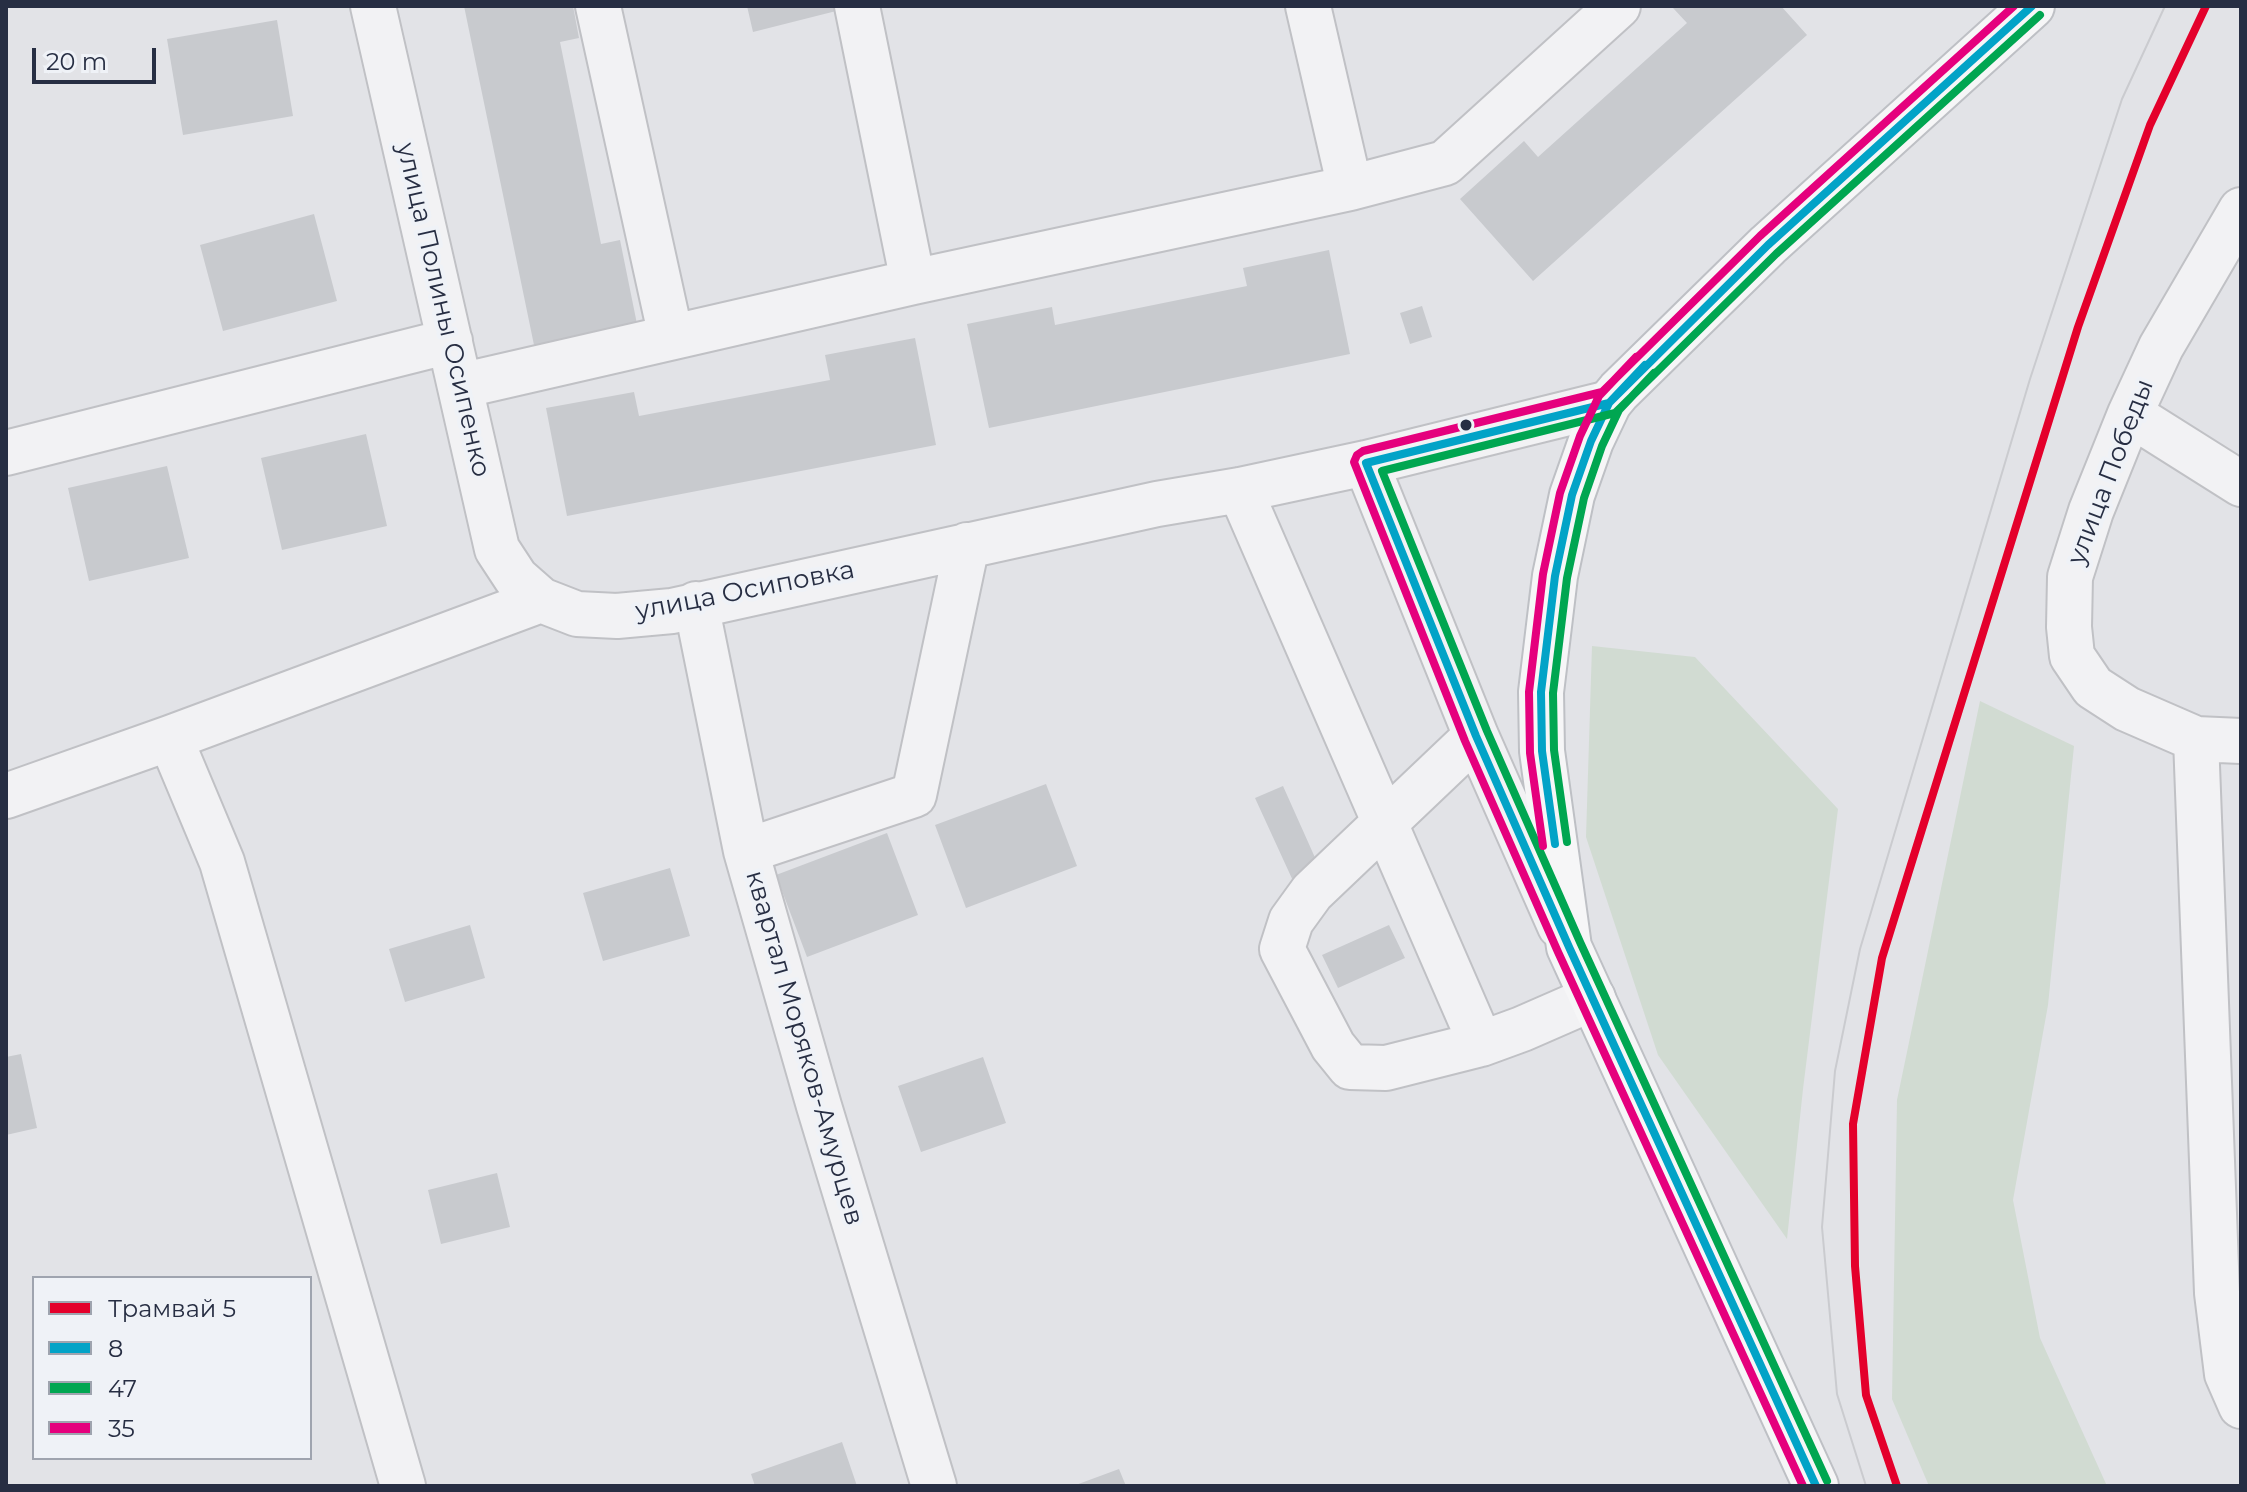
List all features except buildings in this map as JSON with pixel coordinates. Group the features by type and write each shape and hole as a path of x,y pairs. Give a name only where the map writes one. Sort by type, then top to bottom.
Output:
{"main road":[{"path":"1816,1486 1569,947 1542,751 1541,692 1555,576 1572,495 1591,441 1609,403 1619,391 1768,245 2032,6"}],"street":[{"name":"улица Полины Осипенко","path":"373,6 497,549 516,578 541,600"},
{"path":"598,6 671,337"},
{"path":"857,6 913,282"},
{"path":"460,386 913,282 1350,188 1445,163 1618,6"},
{"path":"1315,10 1350,188"},
{"name":"улица Победы","path":"2241,210 2161,347 2130,414 2091,511 2070,577 2069,627 2072,656 2093,687 2127,709 2196,739 2241,741"},
{"path":"6,453 450,341"},
{"name":"улица Осиповка","path":"541,600 577,614 617,616 672,611 1157,504 1366,463 1609,403"},
{"path":"2130,414 2241,484"},
{"path":"1366,463 1476,736 1569,947"},
{"path":"1240,490 1481,1044"},
{"path":"746,851 914,795 967,545"},
{"path":"6,796 541,600"},
{"name":"квартал Моряков-Амурцев","path":"696,604 746,851 934,1486"},
{"path":"1476,736 1312,892 1291,921 1282,949 1333,1046 1350,1067 1386,1068 1481,1044 1593,998"},
{"path":"170,738 222,862 403,1486"},
{"path":"2196,739 2217,1293 2227,1374 2241,1406"}],"shaded area":[{"path":"1592,646 1695,657 1838,809 1787,1239 1658,1055 1586,837"},
{"path":"1980,701 2074,746 2048,1005 2013,1200 2040,1338 2107,1486 1929,1486 1892,1399 1897,1100"}],"tram line":[{"path":"1866,1486 1837,1394 1822,1227 1835,1071 1860,949 2030,379 2122,99 2165,6"},
{"name":"5","path":"1897,1486 1866,1395 1855,1266 1853,1124 1882,958 2078,327 2150,125 2206,6"}],"transit line":[{"name":"35","path":"1803,1486 1558,952 1465,741 1354,462 1363,451 1602,392 1760,236 2014,6"},
{"name":"8","path":"1816,1486 1569,947 1476,736 1366,463 1609,403 1768,245 2032,6"},
{"name":"47","path":"1827,1481 1580,942 1487,731 1382,471 1615,413 1776,254 2040,15"},
{"name":"35","path":"1543,846 1530,753 1529,692 1543,574 1560,493 1580,436 1599,396 1636,357"},
{"name":"8","path":"1555,844 1542,751 1541,692 1555,576 1572,495 1591,441 1609,403 1645,365"},
{"name":"47","path":"1567,842 1554,750 1553,693 1567,578 1584,498 1602,446 1619,410 1654,373"}]}
